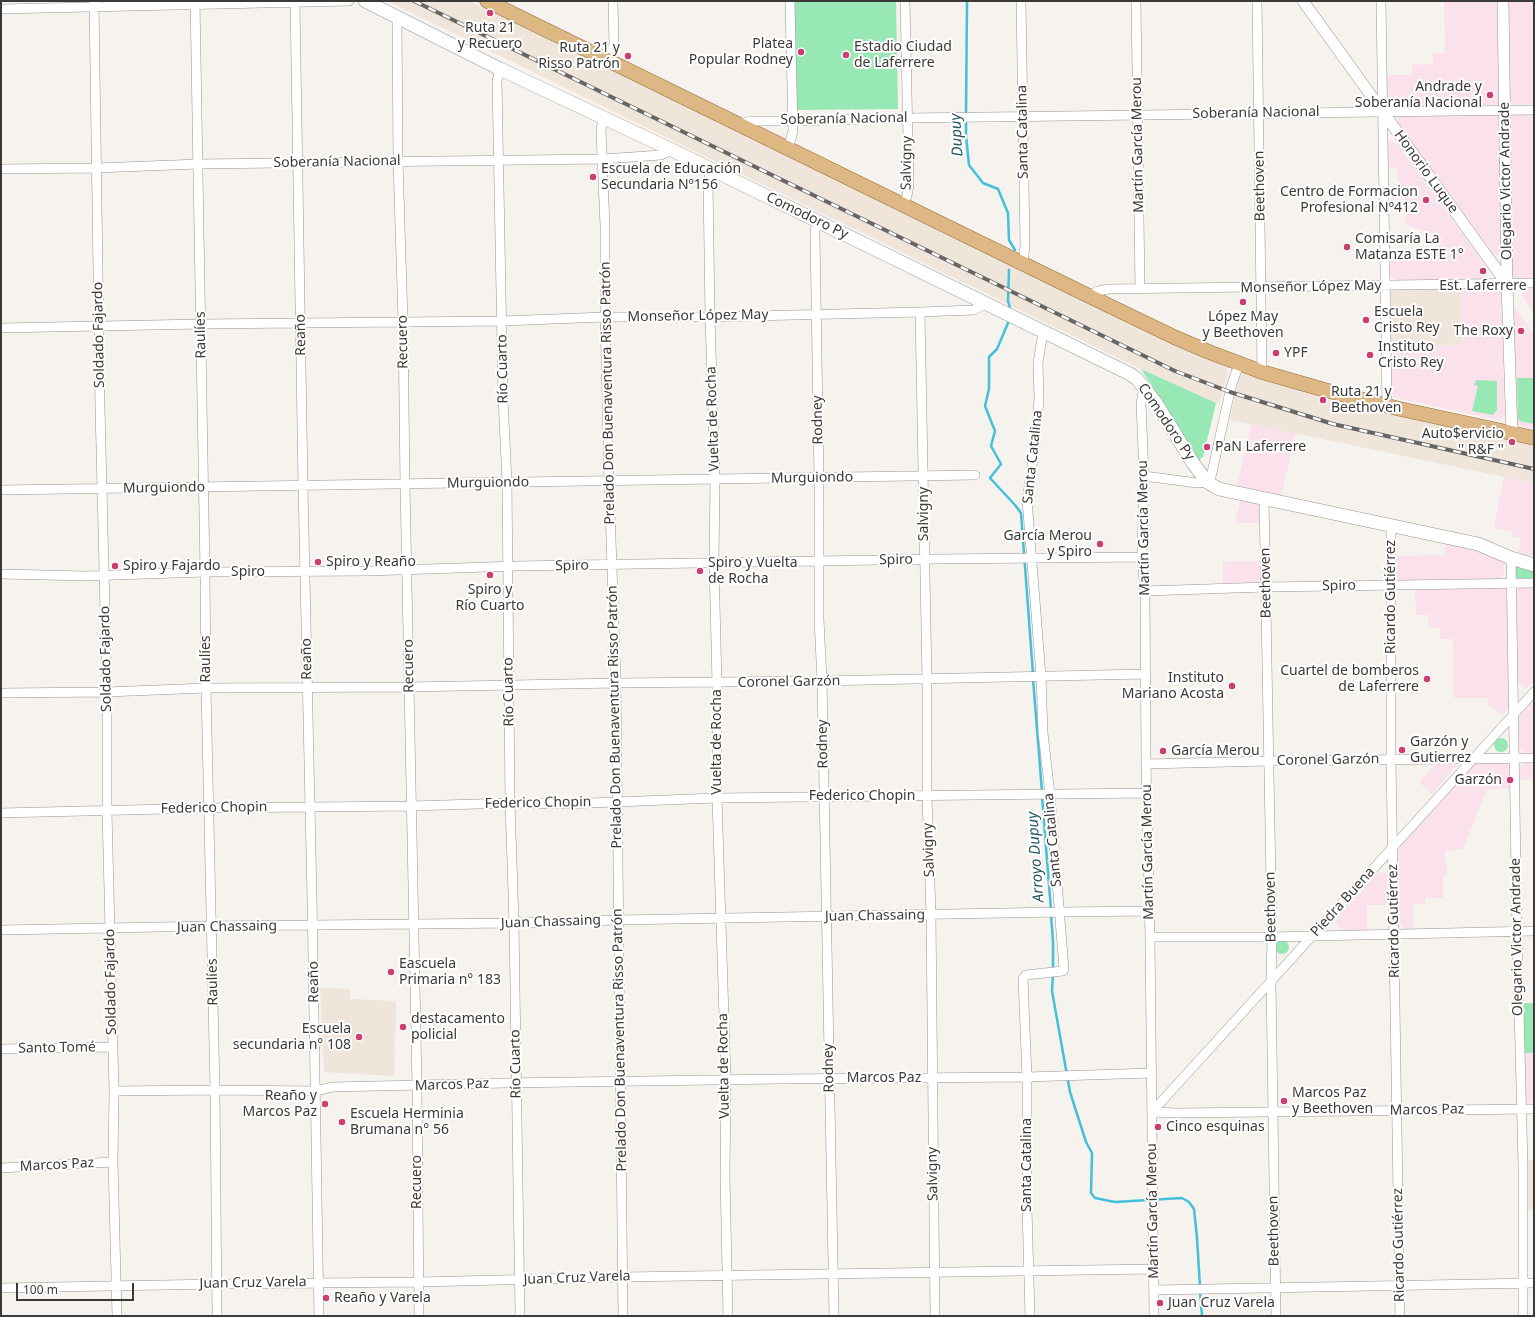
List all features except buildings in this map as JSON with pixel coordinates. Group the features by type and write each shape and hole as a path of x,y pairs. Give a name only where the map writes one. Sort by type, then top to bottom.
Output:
{"main road":[{"name":"Comodoro Py","path":"365,1 500,69 672,150 1130,374 1137,379 1156,402 1193,463 1207,482 1219,489 1478,544 1511,558 1534,565"},
{"path":"487,1 1174,337 1239,364 1325,390 1387,406 1534,438"}],"street":[{"path":"1,9 94,4 349,1"},
{"path":"606,60 614,45 614,1"},
{"path":"788,149 793,131 790,1"},
{"name":"Salvigny","path":"903,205 907,196 909,184 905,1"},
{"name":"Santa Catalina","path":"1021,1 1025,245 1023,264"},
{"name":"Martín García Merou","path":"1136,1 1140,289"},
{"name":"Beethoven","path":"1257,1 1262,372"},
{"name":"Honorio Luque","path":"1303,1 1507,284"},
{"path":"1381,1 1387,406"},
{"name":"Olegario Victor Andrade","path":"1503,1 1507,284 1512,434"},
{"name":"Reaño","path":"295,2 303,486 311,807 319,1316"},
{"name":"Raulíes","path":"195,3 199,164 206,688 215,1090 217,1316"},
{"name":"Soldado Fajardo","path":"94,4 107,692 107,811 114,1091 113,1162 117,1316"},
{"name":"Recuero","path":"397,17 398,161 403,321 417,1086 419,1316"},
{"name":"Río Cuarto","path":"500,69 497,82 507,482 510,803 514,923 520,1316"},
{"name":"Soberanía Nacional","path":"739,124 752,121 908,118 1534,110"},
{"name":"Prelado Don Buenaventura Risso Patrón","path":"603,117 601,131 605,226 605,317 618,802 617,862 619,920 623,1316"},
{"name":"Soberanía Nacional","path":"1,169 96,168 199,164 298,164 398,161 603,159 661,155 672,150"},
{"name":"Vuelta de Rocha","path":"711,169 708,183 715,480 714,563 717,683 717,798 726,1080 725,1176 728,1316"},
{"name":"Rodney","path":"818,221 815,230 820,562 819,619 822,681 834,1316"},
{"name":"Monseñor López May","path":"1089,296 1098,290 1534,283"},
{"name":"Monseñor López May","path":"1,328 201,324 300,324 403,321 502,321 605,317 710,317 920,312 974,310 986,303"},
{"name":"Salvigny","path":"920,312 927,679 927,796 931,915 935,1316"},
{"name":"Santa Catalina","path":"1030,1316 1027,1077 1023,979 1026,976 1059,972 1063,971 1064,969 1057,912 1043,733 1040,676 1030,559 1027,493 1035,445 1039,399 1038,362 1043,332"},
{"path":"1207,482 1211,477 1231,387 1239,364"},
{"name":"Martín García Merou","path":"1144,388 1141,403 1144,476 1142,557 1145,591 1146,764 1150,911 1151,1073 1154,1188 1154,1316"},
{"name":"Murguiondo","path":"1,490 975,475"},
{"name":"Comodoro Py","path":"1144,476 1197,483 1207,482"},
{"name":"Beethoven","path":"1264,499 1272,937 1271,982 1276,1316"},
{"name":"Ricardo Gutiérrez","path":"1390,526 1391,759 1400,1316"},
{"name":"Spiro","path":"1,574 105,575 205,572 407,570 508,566 1142,557"},
{"name":"Olegario Victor Andrade","path":"1511,558 1515,713 1517,932 1523,1166 1523,1316"},
{"name":"Spiro","path":"1145,591 1266,587 1534,583"},
{"name":"Coronel Garzón","path":"1,693 107,692 206,688 410,688 616,683 717,683 1146,674"},
{"name":"Piedra Buena","path":"1152,1112 1472,758 1534,692"},
{"name":"Coronel Garzón","path":"1146,764 1391,759 1534,758"},
{"name":"Federico Chopin","path":"1,813 510,803 564,804 717,798 824,796 1147,793"},
{"name":"Juan Chassaing","path":"1,930 514,923 1150,911"},
{"path":"1150,937 1272,937 1534,932"},
{"name":"Santo Tomé","path":"1,1049 112,1047"},
{"name":"Marcos Paz","path":"114,1091 315,1091 333,1087 829,1078 1027,1077 1151,1073"},
{"name":"Marcos Paz","path":"1152,1112 1534,1109"},
{"name":"Marcos Paz","path":"1,1168 113,1162"},
{"name":"Juan Cruz Varela","path":"1,1288 1153,1269"},
{"path":"1154,1290 1534,1283"}],"shaded area":[{"path":"388,1 469,1 1222,365 1227,369 1228,373 1219,405 1126,362"},
{"path":"1444,1 1499,1 1500,102 1495,105 1391,105 1387,101 1386,75 1412,75 1412,65 1433,64 1433,54 1445,53"},
{"path":"1507,1 1534,1 1534,104 1516,105 1510,101 1508,96"},
{"path":"1534,112 1534,279 1518,279 1512,276 1508,118 1510,114"},
{"path":"1497,114 1500,117 1502,252 1498,256 1493,254 1397,121 1400,115"},
{"path":"1393,141 1397,144 1486,267 1487,274 1484,279 1396,280 1390,275 1389,253 1413,253 1438,249 1436,233 1432,234 1404,224 1408,210 1396,172 1398,170 1395,167 1385,167 1387,142"},
{"path":"1534,286 1534,314 1522,295 1525,289"},
{"path":"1460,288 1499,288 1501,291 1505,415 1500,420 1395,398 1390,391 1390,348 1461,345"},
{"path":"1460,288 1461,345 1390,348 1390,290"},
{"path":"1513,309 1517,310 1534,334 1534,429 1517,425"},
{"path":"1243,373 1329,399 1534,445 1534,483 1230,420 1239,378"},
{"path":"1251,424 1296,433 1281,496 1237,486"},
{"path":"1504,476 1534,483 1534,557 1518,553 1521,538 1512,536 1512,532 1494,528"},
{"path":"1241,499 1260,505 1261,523 1235,523"},
{"path":"1445,543 1487,552 1503,560 1504,575 1499,579 1399,581 1396,579 1394,576 1394,556 1445,555"},
{"path":"1262,561 1261,578 1256,582 1223,583 1223,562"},
{"path":"1534,586 1534,681 1527,688 1525,688 1518,682 1516,592 1520,587"},
{"path":"1415,587 1505,587 1507,589 1510,706 1502,716 1488,704 1488,698 1454,698 1453,639 1440,639 1440,628 1429,628 1428,615 1416,615"},
{"path":"1534,700 1534,753 1525,753 1519,748 1518,719"},
{"path":"1527,761 1534,761 1534,779 1520,780 1520,767"},
{"path":"1438,762 1457,763 1457,765 1432,794 1419,782"},
{"path":"1479,762 1505,762 1510,769 1510,789 1487,789 1463,849 1445,851 1447,874 1443,875 1443,898 1425,898 1425,904 1413,904 1413,929 1404,929 1398,922 1399,848 1475,764"},
{"path":"1379,872 1385,873 1388,877 1388,905 1367,905 1367,930 1344,930 1339,927 1336,922 1338,917"},
{"name":"Escuela secundaria n° 108","path":"320,988 350,989 350,999 396,1001 394,1076 324,1072"},
{"path":"1523,1053 1534,1053 1534,1103 1527,1103 1524,1100"},
{"path":"1528,1160 1534,1160 1534,1210 1528,1210"}],"green space":[{"name":"Estadio Ciudad de Laferrere","path":"794,1 896,1 898,109 795,110"},
{"path":"1141,369 1216,403 1203,457 1199,460"},
{"path":"1517,378 1534,378 1534,424 1520,421 1518,418"},
{"path":"1476,380 1497,381 1497,410 1493,415 1472,411 1478,386 1474,385"},
{"path":"1516,566 1534,569 1534,579 1516,578"},
{"path":"1498,738 1504,738 1508,742 1508,748 1504,752 1498,752 1494,748 1494,742"},
{"path":"1279,940 1285,940 1289,944 1289,950 1285,954 1279,954 1275,950 1275,944"},
{"path":"1522,1003 1534,1003 1534,1053 1523,1053"}],"waterway":[{"name":"Dupuy","path":"966,114 967,1"},
{"name":"Dupuy","path":"966,119 969,165 983,183 998,189 1008,213 1009,240 1015,250"},
{"name":"Arroyo Dupuy","path":"1009,270 1008,301 1010,308"},
{"name":"Arroyo Dupuy","path":"1008,323 997,349 989,357 989,389 985,406 995,431 991,446 1001,464 990,478 1021,513 1033,674"},
{"name":"Arroyo Dupuy","path":"1033,679 1042,792"},
{"name":"Arroyo Dupuy","path":"1042,797 1051,910"},
{"name":"Arroyo Dupuy","path":"1051,915 1053,970"},
{"name":"Arroyo Dupuy","path":"1053,975 1052,991 1070,1092 1086,1142 1092,1153 1091,1193 1095,1198 1115,1202 1182,1198 1189,1202 1194,1209 1200,1287"},
{"name":"Arroyo Dupuy","path":"1200,1292 1202,1316"}],"railway":[{"path":"414,1 1175,371 1230,392 1333,424 1534,469"}],"place":[{"name":"Ruta 21 y Recuero","path":"490,13"},
{"name":"Platea Popular Rodney","path":"801,52"},
{"name":"Estadio Ciudad de Laferrere","path":"846,55"},
{"name":"Ruta 21 y Risso Patrón","path":"628,56"},
{"name":"Andrade y Soberanía Nacional","path":"1490,95"},
{"name":"Escuela de Educación Secundaria Nº156","path":"593,177"},
{"name":"Centro de Formacion Profesional Nº412","path":"1426,200"},
{"name":"Comisaría La Matanza ESTE 1°","path":"1347,247"},
{"name":"Est. Laferrere","path":"1483,271"},
{"name":"López May y Beethoven","path":"1243,302"},
{"name":"Escuela Cristo Rey","path":"1366,320"},
{"name":"The Roxy","path":"1521,331"},
{"name":"YPF","path":"1276,353"},
{"name":"Instituto Cristo Rey","path":"1370,355"},
{"name":"Ruta 21 y Beethoven","path":"1323,400"},
{"name":"Auto$ervicio '' R&F ''","path":"1512,442"},
{"name":"PaN Laferrere","path":"1207,447"},
{"name":"García Merou y Spiro","path":"1100,544"},
{"name":"Spiro y Reaño","path":"318,562"},
{"name":"Spiro y Fajardo","path":"115,566"},
{"name":"Spiro y Vuelta de Rocha","path":"700,571"},
{"name":"Spiro y Río Cuarto","path":"490,575"},
{"name":"Cuartel de bomberos de Laferrere","path":"1427,679"},
{"name":"Instituto Mariano Acosta","path":"1232,686"},
{"name":"Garzón y Gutierrez","path":"1402,750"},
{"name":"García Merou","path":"1163,751"},
{"name":"Garzón","path":"1510,780"},
{"name":"Eascuela Primaria n° 183","path":"391,972"},
{"name":"destacamento policial","path":"403,1027"},
{"name":"Escuela secundaria n° 108","path":"359,1037"},
{"name":"Marcos Paz y Beethoven","path":"1284,1101"},
{"name":"Reaño y Marcos Paz","path":"325,1104"},
{"name":"Escuela Herminia Brumana n° 56","path":"342,1122"},
{"name":"Cinco esquinas","path":"1158,1127"},
{"name":"Reaño y Varela","path":"326,1298"},
{"name":"Juan Cruz Varela","path":"1160,1303"}]}
